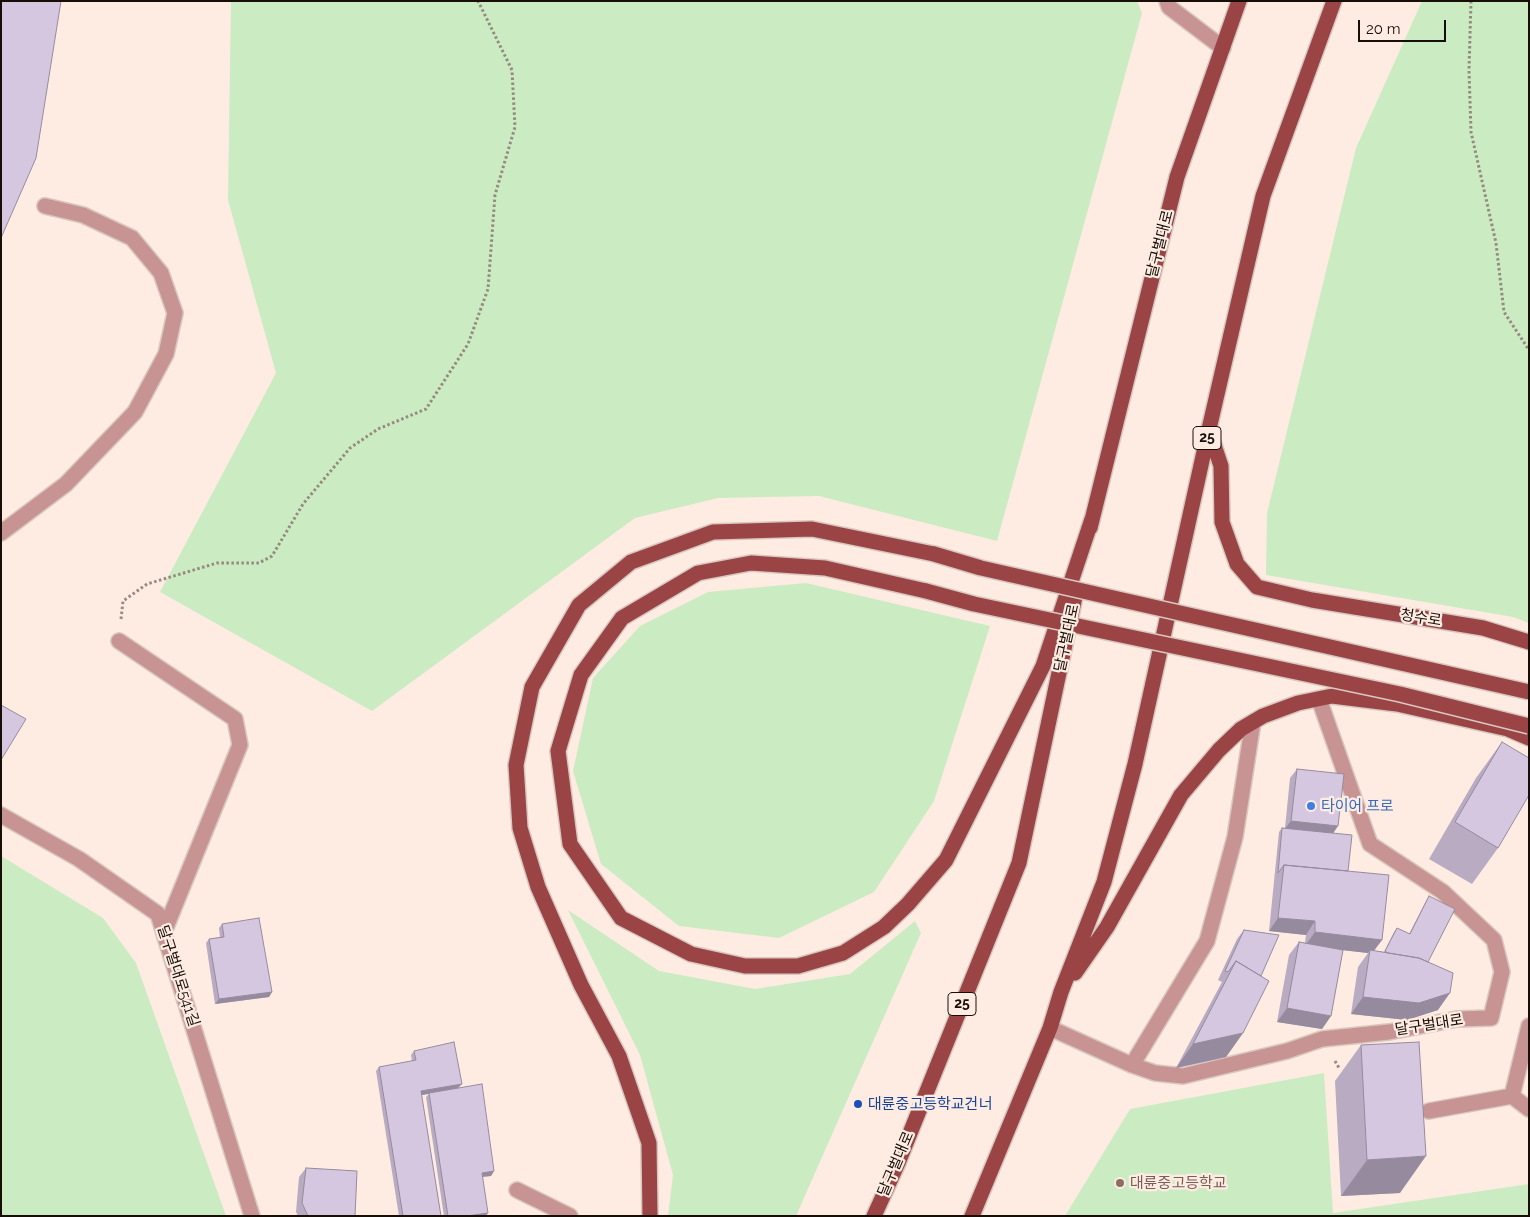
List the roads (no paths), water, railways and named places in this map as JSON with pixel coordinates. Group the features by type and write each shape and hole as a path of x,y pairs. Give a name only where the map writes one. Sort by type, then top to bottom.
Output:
{"main road":[{"name":"달구벌대로","path":"874,1216 898,1163 1019,863 1092,519 1177,176 1239,1"},
{"name":"25","path":"972,1216 1050,1028 1061,992 1104,882 1133,773 1263,196 1334,1"},
{"name":"청수로","path":"1209,429 1221,466 1222,522 1237,564 1257,587 1312,600 1483,628 1529,642"},
{"path":"1092,519 1043,666 946,860 908,904 884,927 843,953 798,966 745,966 691,954 622,918 570,844 558,751 581,675 622,618 698,573 751,563 825,568 974,604 1400,694 1529,726"},
{"path":"650,1216 649,1143 619,1056 581,985 538,887 520,828 516,765 532,686 579,606 631,562 713,532 812,530 934,554 981,568 1529,692"},
{"path":"1061,992 1107,927 1181,795 1219,750 1263,716 1298,703 1332,696 1397,704 1508,729 1529,738"}],"street":[{"path":"1167,1 1169,8 1223,48"},
{"path":"1,533 66,484 135,412 166,354 175,313 160,273 132,238 83,215 45,206"},
{"path":"119,641 235,719 240,745 164,932"},
{"name":"달구벌대로","path":"1050,1028 1132,1066 1155,1073 1183,1076 1287,1051 1322,1039 1389,1032 1456,1018 1491,1018 1502,972 1494,940 1443,892 1370,844 1320,699"},
{"path":"1132,1066 1206,941 1235,838 1253,722"},
{"name":"달구벌대로541길","path":"1,815 79,859 158,914 252,1216"},
{"path":"1512,1096 1529,1026"},
{"path":"1429,1111 1512,1096 1529,1109"},
{"path":"517,1190 570,1216"}],"place":[{"name":"타이어 프로","path":"1311,806"},
{"name":"대륜중고등학교건너","path":"858,1104"},
{"name":"대륜중고등학교","path":"1120,1183"}]}
